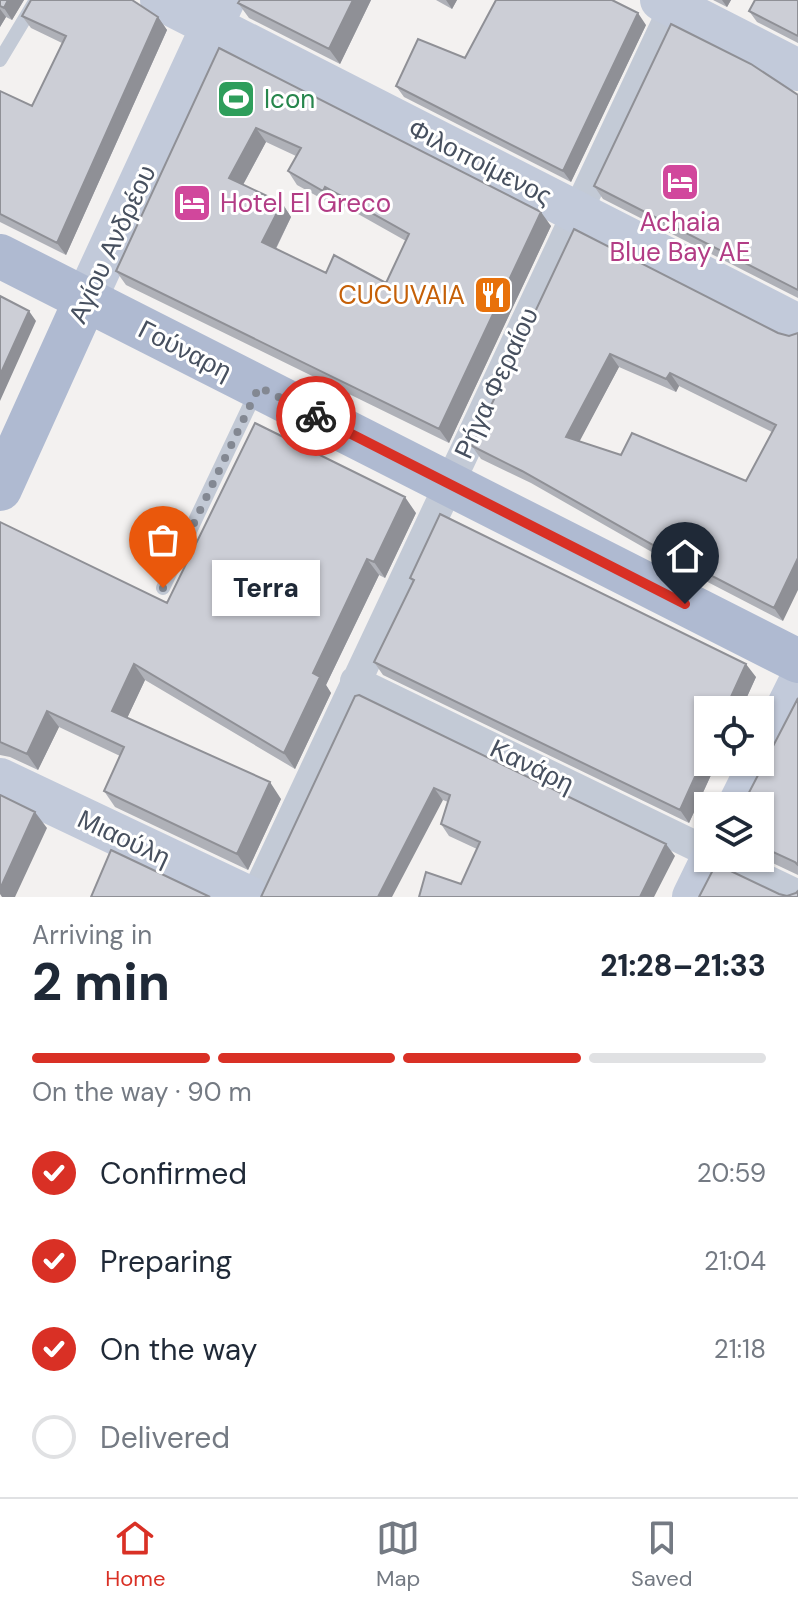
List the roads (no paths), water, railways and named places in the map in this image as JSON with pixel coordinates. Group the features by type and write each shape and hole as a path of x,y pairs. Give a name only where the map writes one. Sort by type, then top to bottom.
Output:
{"main road":[{"name":"Γούναρη","path":"0,256 798,661"},
{"name":"Αγίου Ανδρέου","path":"0,489 86,299"}],"street":[{"name":"Φιλοποίμενος","path":"161,0 219,12 577,211 798,325"},
{"path":"671,2 798,70"},
{"name":"Ρήγα Φεραίου","path":"252,897 577,211 671,2"},
{"name":"Αγίου Ανδρέου","path":"86,299 219,12"},
{"name":"Κανάρη","path":"355,681 694,845"},
{"path":"774,734 798,685"},
{"name":"Μιαούλη","path":"0,779 252,897"},
{"path":"693,897 705,872"},
{"path":"750,872 798,895"}],"lane":[{"path":"0,60 36,0"},
{"path":"163,588 259,387"}],"place":[{"name":"Icon","path":"236,99"},
{"name":"Achaia Blue Bay AE","path":"680,182"},
{"name":"Hotel El Greco","path":"192,203"},
{"name":"CUCUVAIA","path":"493,295"},
{"name":"Terra","path":"163,588"}]}
